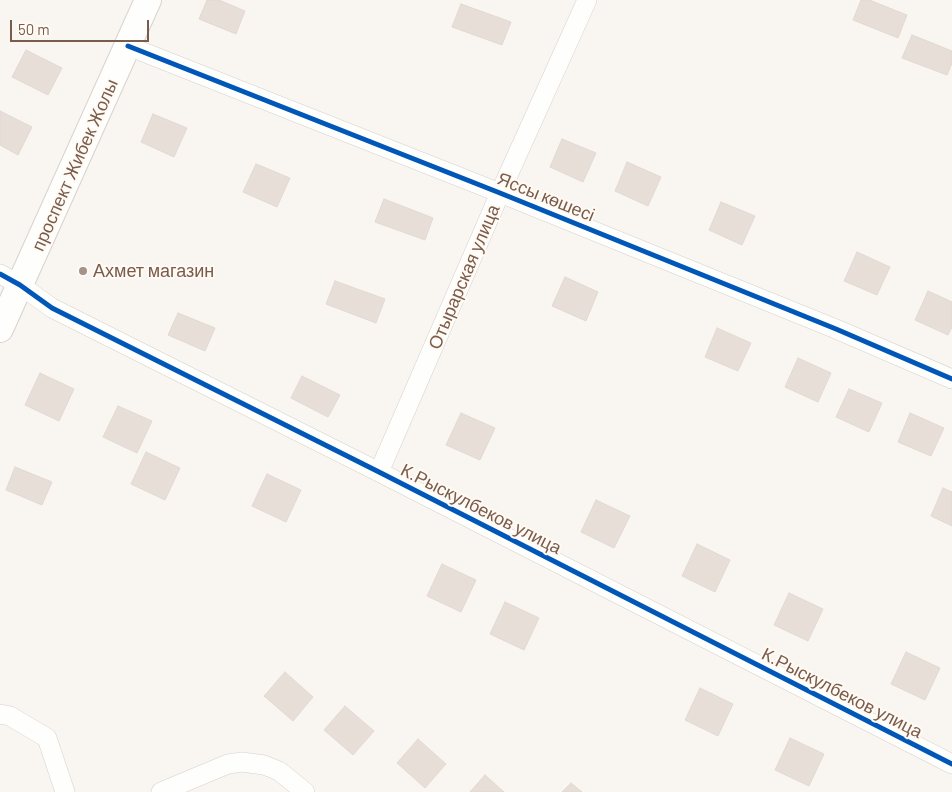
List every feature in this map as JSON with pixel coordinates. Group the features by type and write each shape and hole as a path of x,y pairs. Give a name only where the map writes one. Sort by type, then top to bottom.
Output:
{"main road":[{"name":"проспект Жибек Жолы","path":"0,329 10,279 128,46 148,0"}],"street":[{"name":"Отырарская улица","path":"379,472 500,193 587,0"},
{"name":"Яссы көшесі","path":"128,46 500,193 836,329 952,379"},
{"name":"К.Рыскулбеков улица","path":"10,279 52,308 952,764"},
{"path":"5,715 47,738 65,792"},
{"path":"161,792 228,764 242,762 264,765 279,771 306,792"}],"building":[{"path":"207,0 219,0 245,11 236,34 199,19"},
{"path":"861,0 869,0 907,15 898,38 853,20"},
{"path":"461,4 511,22 502,45 452,27"},
{"path":"912,35 952,51 952,63 947,75 902,58"},
{"path":"26,50 62,68 48,95 12,77"},
{"path":"0,111 32,127 18,155 0,145"},
{"path":"153,114 187,128 174,157 141,142"},
{"path":"562,139 596,153 583,182 550,167"},
{"path":"627,162 661,177 648,206 615,191"},
{"path":"256,164 290,178 277,207 243,192"},
{"path":"384,199 433,218 425,240 375,222"},
{"path":"721,202 755,216 742,245 709,230"},
{"path":"857,252 890,267 877,295 844,281"},
{"path":"565,277 598,292 586,321 552,306"},
{"path":"335,281 385,299 376,323 326,304"},
{"path":"928,291 952,302 952,327 948,335 915,320"},
{"path":"178,313 215,328 205,351 168,335"},
{"path":"717,328 751,343 738,371 705,357"},
{"path":"798,358 831,373 818,402 785,387"},
{"path":"40,373 74,389 59,421 25,405"},
{"path":"302,376 340,395 328,417 291,398"},
{"path":"849,389 882,403 869,432 836,417"},
{"path":"118,406 152,421 137,453 103,437"},
{"path":"461,413 495,428 480,460 446,445"},
{"path":"910,413 944,428 931,456 898,442"},
{"path":"146,452 180,468 165,500 131,484"},
{"path":"15,467 52,482 42,505 6,490"},
{"path":"267,474 301,490 286,522 252,506"},
{"path":"943,488 952,492 952,526 931,516"},
{"path":"596,500 630,516 614,548 581,532"},
{"path":"697,544 730,560 715,592 682,576"},
{"path":"442,564 476,580 461,612 427,596"},
{"path":"789,593 823,609 808,641 774,625"},
{"path":"505,602 539,618 524,650 490,634"},
{"path":"906,652 940,668 925,700 891,684"},
{"path":"285,672 313,697 293,721 264,696"},
{"path":"700,688 733,704 718,736 685,720"},
{"path":"345,706 374,731 353,755 324,730"},
{"path":"790,738 824,754 809,786 775,770"},
{"path":"418,739 446,764 425,788 397,763"},
{"path":"485,775 504,792 470,792"},
{"path":"571,783 582,792 562,792"}],"cycle path":[{"path":"128,46 500,193 836,329 952,379"},
{"path":"0,274 20,285 52,308 952,764"}],"place":[{"name":"Ахмет магазин","path":"83,271"}]}
